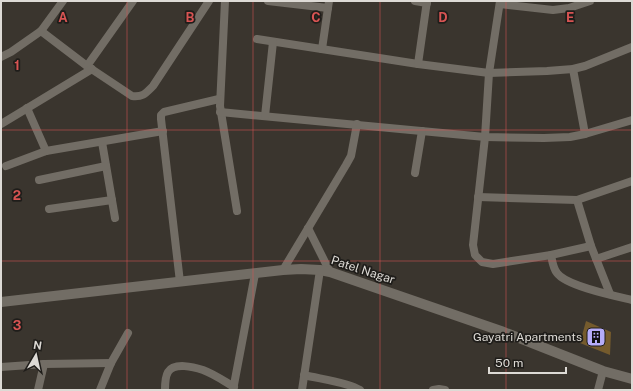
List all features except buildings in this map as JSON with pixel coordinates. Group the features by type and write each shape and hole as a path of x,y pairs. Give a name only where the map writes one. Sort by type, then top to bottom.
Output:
{"street":[{"path":"1,57 11,52 41,31 63,1"},
{"path":"1,124 89,68 133,1"},
{"path":"41,31 89,68 132,96 139,97 153,86 209,1"},
{"path":"225,1 219,99 237,211"},
{"path":"268,1 329,5 322,49"},
{"path":"415,1 427,2 418,64"},
{"path":"590,1 570,4 553,10 500,2 489,73 486,137 473,245 475,255 482,262 493,264 551,255 591,246"},
{"path":"257,39 418,64 489,73 572,69 585,66 632,47"},
{"path":"265,116 273,42"},
{"path":"572,69 585,134"},
{"path":"180,282 161,115 164,112 219,99"},
{"path":"27,108 46,151"},
{"path":"220,112 486,137 570,137 632,120"},
{"path":"282,270 351,156 357,124"},
{"path":"415,173 422,130"},
{"path":"6,166 46,151 163,131"},
{"path":"102,142 115,218"},
{"path":"39,180 106,166"},
{"path":"478,197 577,200 632,181"},
{"path":"49,209 112,200"},
{"path":"577,200 591,246 610,294"},
{"path":"302,390 325,271 308,228"},
{"path":"596,259 632,248"},
{"path":"551,255 556,272 562,278 573,284 632,300"},
{"name":"Patel Nagar","path":"1,302 282,270 301,269 325,271 501,331 603,371 632,379"},
{"path":"164,390 166,375 169,370 176,366 186,366 203,370 233,388 255,274"},
{"path":"100,390 111,363 128,333"},
{"path":"1,367 44,364 111,363"},
{"path":"38,390 44,364"},
{"path":"598,390 603,371"},
{"path":"304,375 354,386 360,390"},
{"path":"433,390 445,390"}],"place":[{"name":"Gayatri Apartments","path":"596,337"}]}
